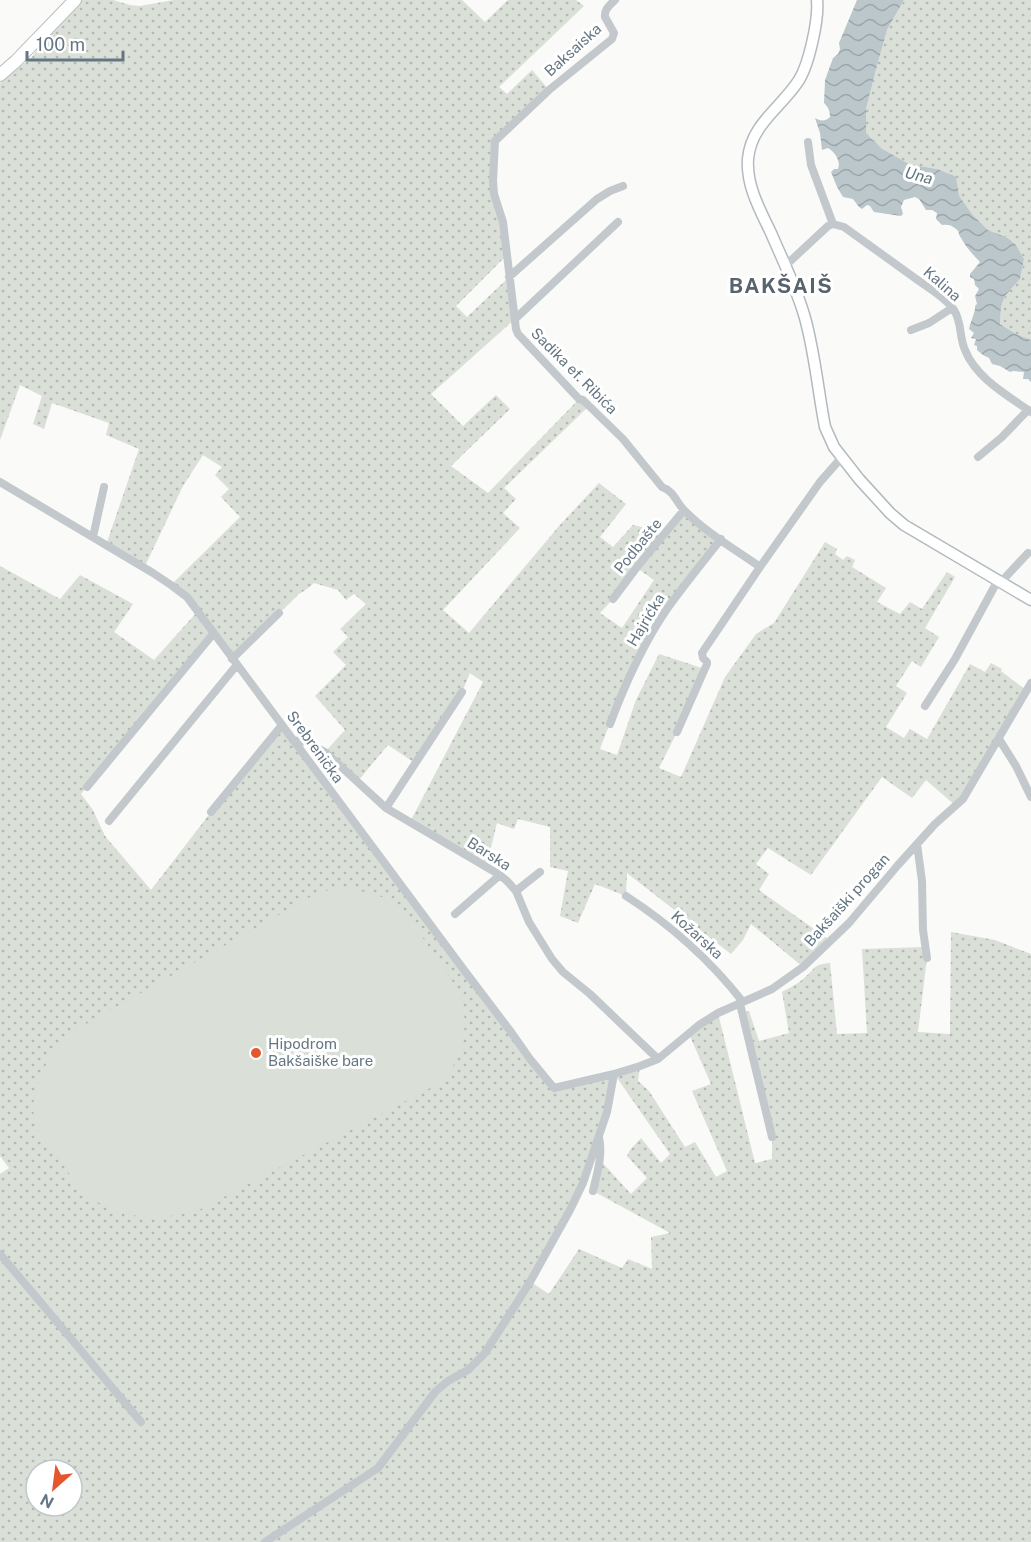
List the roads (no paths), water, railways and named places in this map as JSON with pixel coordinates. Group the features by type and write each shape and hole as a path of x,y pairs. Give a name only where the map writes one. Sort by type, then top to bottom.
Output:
{"main road":[{"path":"0,75 75,0"}],"street":[{"name":"Baksaiska","path":"549,90 614,36 605,13 615,0"},
{"path":"818,0 814,30 800,79 757,130 752,140 748,159 749,178 757,203 805,318 825,427 834,447 842,457 878,501 904,525 1031,600"},
{"name":"Sadika ef. Ribića","path":"549,90 495,142 494,188 503,222 518,334 579,399 583,400 623,439 662,487 670,490 684,510 756,565"},
{"path":"785,266 833,224 811,165 808,142"},
{"path":"509,277 597,199 623,186"},
{"path":"515,319 618,222"},
{"name":"Kalina","path":"833,224 844,227 864,241 924,284 952,308 958,318 965,352 974,367 985,379 1030,411"},
{"path":"911,330 929,323 952,308"},
{"path":"978,457 1030,411"},
{"path":"677,732 707,664 702,653 756,565 842,457"},
{"name":"Srebrenička","path":"0,482 93,537 187,597 234,663 554,1088"},
{"path":"93,537 104,487"},
{"name":"Podbašte","path":"613,599 684,510"},
{"name":"Hajrićka","path":"610,724 626,681 656,627 721,539"},
{"path":"925,706 1000,581 1028,553"},
{"path":"110,821 234,663 279,613"},
{"path":"87,787 213,634"},
{"name":"Bakšaiški progan","path":"554,1088 614,1074 658,1059 699,1025 718,1013 772,989 810,960 849,923 917,844 963,799 1031,683"},
{"path":"386,808 462,692"},
{"path":"211,812 282,725"},
{"path":"999,739 1016,766 1031,797"},
{"name":"Barska","path":"293,740 306,742 325,752 386,808 507,881 516,891 529,922 563,972 590,994 658,1059"},
{"path":"917,844 927,958"},
{"path":"516,891 540,872"},
{"path":"455,914 500,875"},
{"name":"Kožarska","path":"626,896 648,909 673,929 723,977 741,1003"},
{"path":"741,1003 772,1137"},
{"path":"266,1542 378,1468 435,1392 448,1381 468,1370 485,1353 530,1282 583,1184 607,1112 614,1074"},
{"path":"593,1191 600,1160 599,1135"},
{"path":"0,1254 141,1422"}],"water":[{"name":"Una","path":"857,0 904,0 887,30 866,109 866,133 881,148 909,164 937,169 956,177 959,196 972,214 988,230 1008,238 1016,245 1024,259 1020,279 1005,296 1001,307 1000,324 1031,340 1031,382 1023,379 1024,372 1010,372 992,364 989,358 977,350 977,346 974,345 976,339 971,338 974,333 969,329 977,304 975,296 979,289 970,274 980,262 965,245 957,230 950,225 942,225 936,219 937,213 926,210 915,197 904,200 901,216 874,212 867,205 862,209 853,199 843,197 837,187 831,172 838,169 838,160 828,148 822,150 815,118 822,121 830,117 824,103 825,80 833,58 840,49 839,43"}],"place":[{"name":"Hipodrom Bakšaiške bare","path":"256,1053"}],"district":[{"name":"BAKŠAIŠ","path":"781,286"}]}
